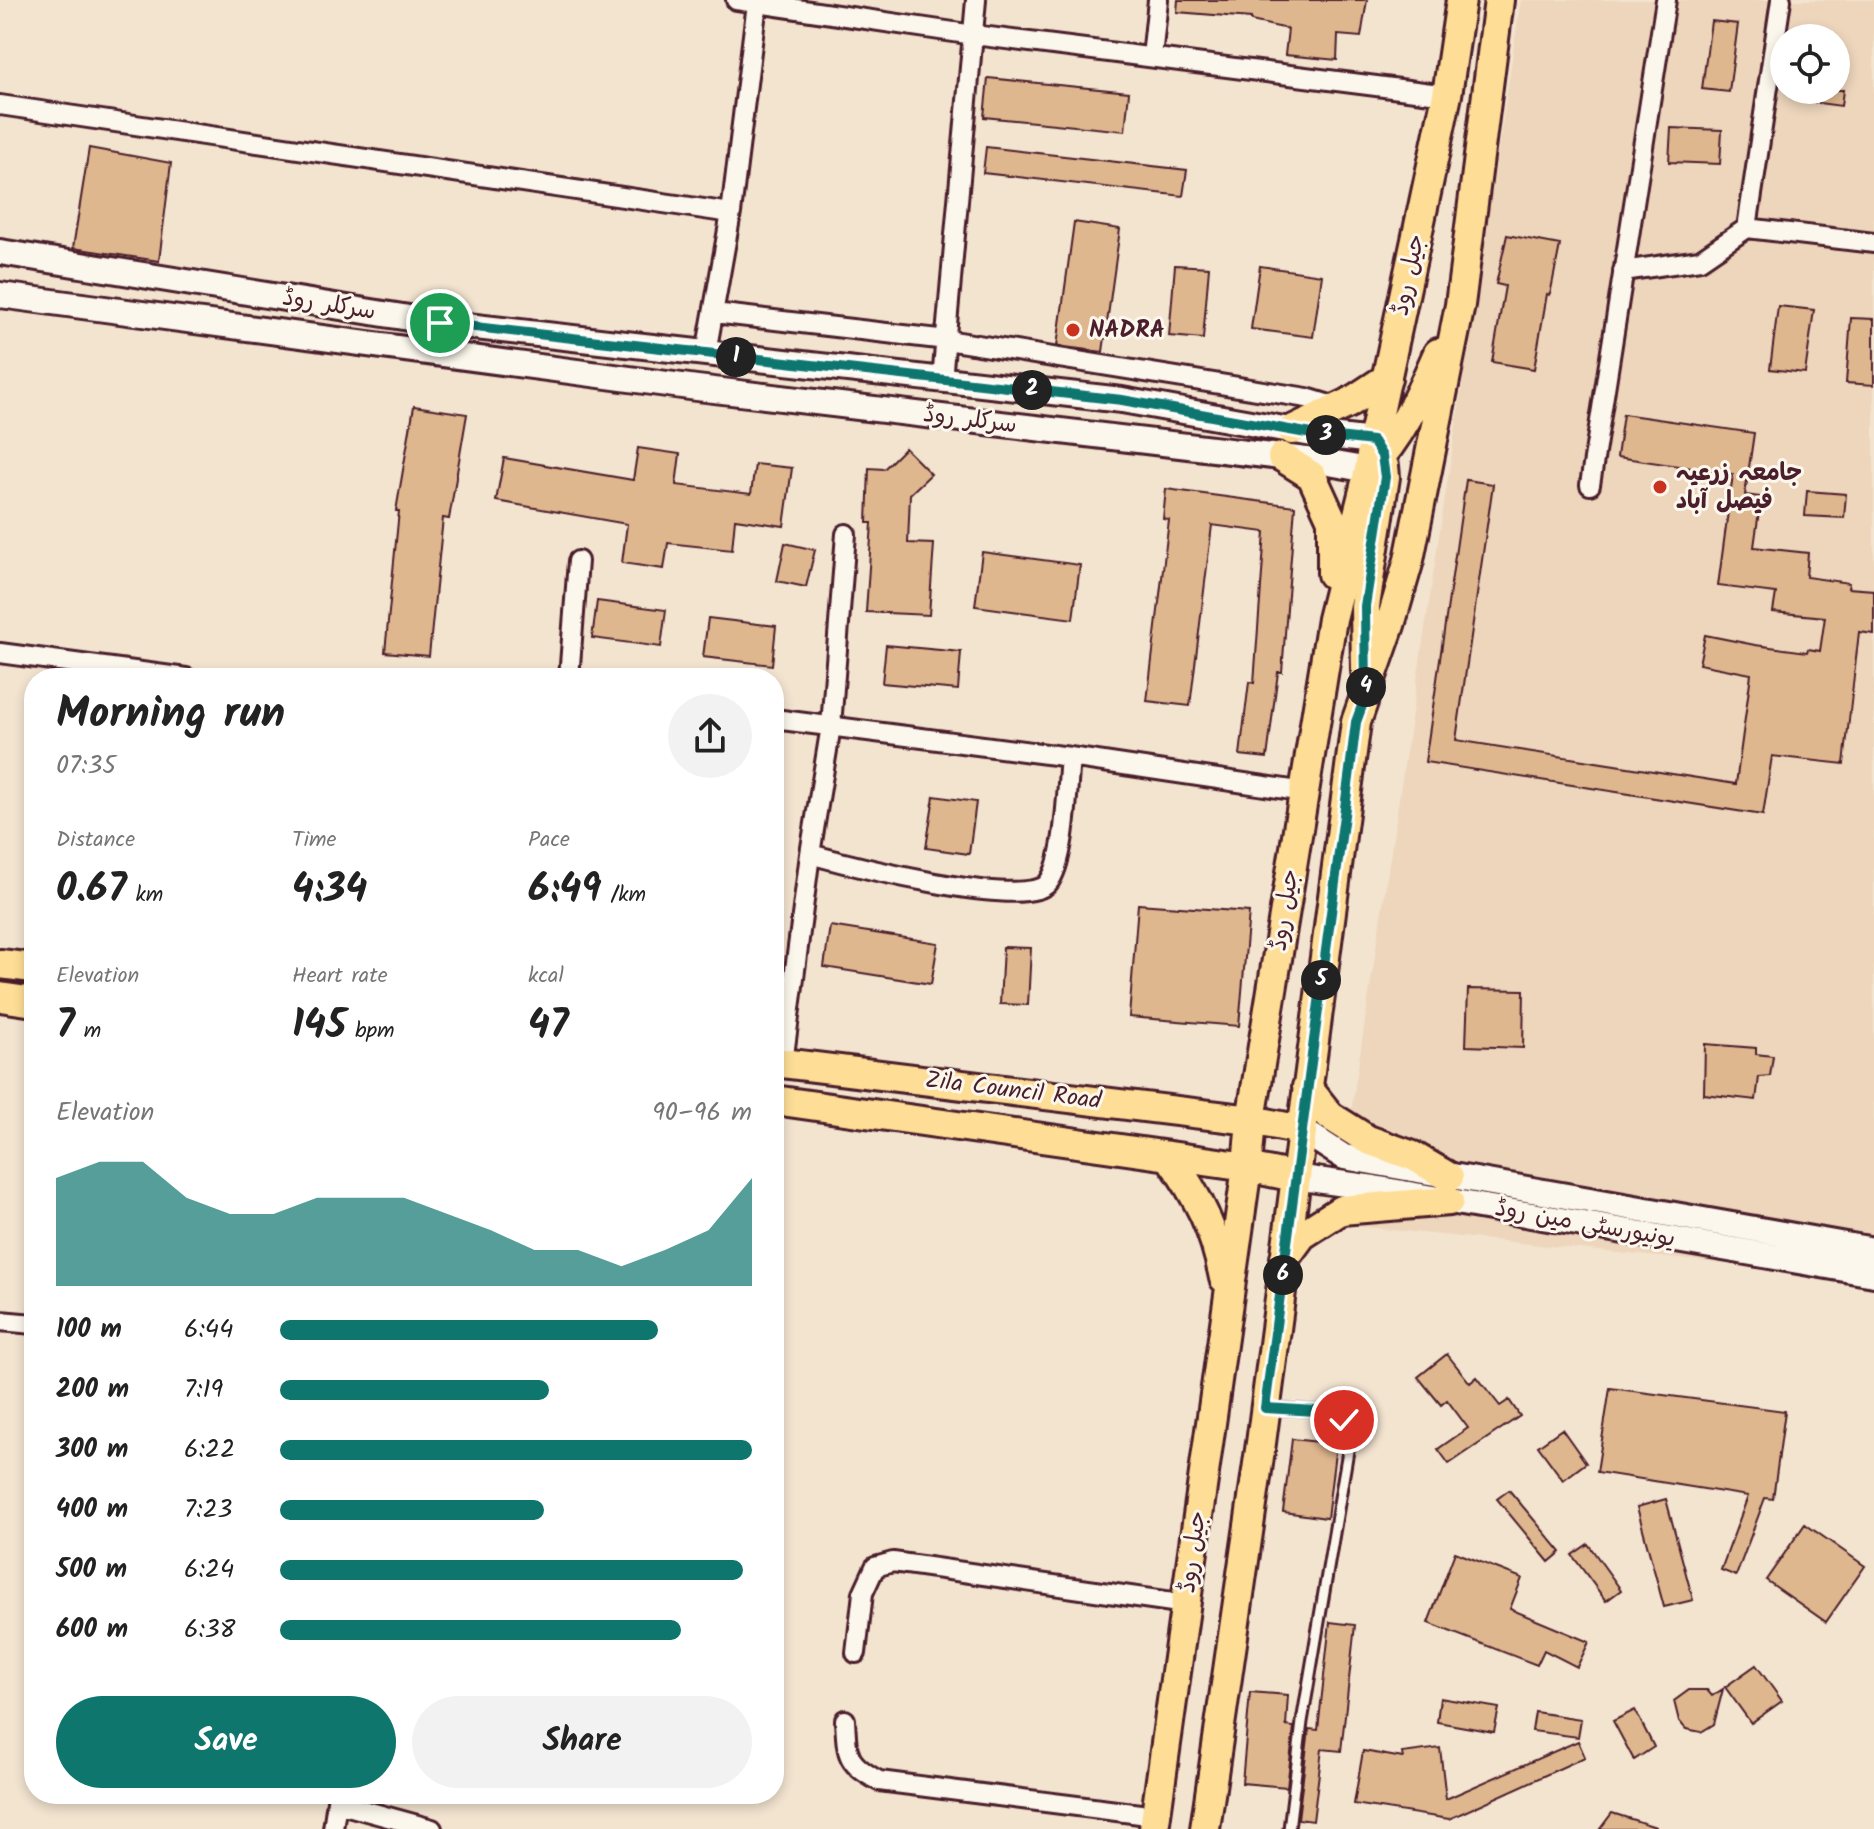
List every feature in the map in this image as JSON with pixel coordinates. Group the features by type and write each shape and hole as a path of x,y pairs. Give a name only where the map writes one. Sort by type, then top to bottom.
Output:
{"main road":[{"name":"جیل روڈ","path":"1155,1822 1247,1167 1251,1120 1332,619 1375,456 1387,378 1447,95 1461,0"},
{"name":"جیل روڈ","path":"1205,1829 1265,1408 1356,722 1409,560 1460,305 1499,0"},
{"name":"سرکلر روڈ","path":"0,252 440,323 1122,400 1292,430 1375,456"},
{"name":"سرکلر روڈ","path":"0,295 697,388 1282,457 1375,456"},
{"path":"1366,695 1365,606 1385,477 1375,456 1394,442 1417,402 1460,305"},
{"path":"1292,430 1340,408 1387,378"},
{"path":"1282,457 1312,476 1332,520 1332,619"},
{"path":"0,964 24,967"},
{"path":"0,997 24,1001"},
{"name":"Zila Council Road","path":"784,1063 1251,1120 1302,1130"},
{"path":"1307,1087 1330,1116 1368,1140 1413,1156 1449,1189"},
{"name":"Zila Council Road","path":"784,1101 1247,1167 1295,1177"},
{"name":"یونیورسٹی مین روڈ","path":"1302,1130 1344,1157 1449,1189"},
{"path":"1169,1156 1195,1193 1218,1246 1229,1298"},
{"name":"یونیورسٹی مین روڈ","path":"1295,1177 1449,1189 1871,1262"},
{"path":"1285,1258 1302,1235 1341,1210 1449,1189"}],"street":[{"path":"736,0 785,3 974,35 1447,95"},
{"path":"942,380 976,0"},
{"path":"1152,57 1158,0"},
{"path":"1590,485 1666,0"},
{"path":"1747,228 1781,0"},
{"path":"706,353 731,213 757,3"},
{"path":"0,105 731,213"},
{"path":"1623,271 1700,260 1747,228 1874,243"},
{"path":"714,313 947,340 1307,398 1340,408"},
{"path":"1292,430 1307,398"},
{"path":"784,1023 831,726 846,534"},
{"path":"570,668 578,561"},
{"path":"0,653 112,668"},
{"path":"784,720 1070,757 1305,792"},
{"path":"810,854 899,876 1004,892 1038,892 1049,882 1060,855 1070,757"},
{"path":"0,1321 24,1323"},
{"path":"856,1653 863,1593 875,1567 893,1562 1186,1604"},
{"path":"845,1720 847,1754 857,1769 879,1781 1155,1822"},
{"path":"333,1829 336,1804"},
{"path":"355,1804 432,1829"}],"lane":[{"path":"1265,1408 1334,1412 1344,1420 1350,1439 1302,1722 1289,1829"}],"shaded area":[{"name":"جامعہ زرعیہ فیصل آباد","path":"1521,0 1874,0 1874,1279 1334,1224"}],"building":[{"path":"1178,0 1367,0 1361,37 1338,35 1337,60 1285,55 1288,29 1251,21 1251,18 1177,12"},
{"path":"1711,21 1738,24 1729,92 1702,89"},
{"path":"988,78 1129,92 1125,131 984,117"},
{"path":"1671,128 1722,130 1720,164 1669,162"},
{"path":"986,147 1187,170 1183,196 983,173"},
{"path":"89,148 171,163 159,261 73,248"},
{"path":"1074,222 1120,229 1103,352 1057,346"},
{"path":"1507,235 1560,245 1550,295 1547,294 1534,369 1492,362 1505,286 1496,284"},
{"path":"1175,265 1209,267 1203,339 1169,336"},
{"path":"1260,266 1322,275 1313,337 1251,329"},
{"path":"1778,306 1814,310 1805,373 1770,369"},
{"path":"1851,318 1874,319 1874,385 1846,383"},
{"path":"414,406 467,414 449,519 443,518 429,656 385,652 399,511 396,511"},
{"path":"1623,414 1754,433 1745,495 1761,497 1754,547 1808,553 1806,577 1849,583 1848,588 1874,590 1874,634 1859,632 1844,764 1772,756 1763,815 1425,762 1466,480 1493,484 1456,740 1736,784 1751,674 1699,664 1705,635 1755,645 1820,651 1825,617 1773,612 1776,593 1718,586 1733,474 1617,457"},
{"path":"638,448 680,454 676,485 751,494 755,464 792,468 784,526 735,519 732,550 668,543 664,569 622,563 627,524 496,501 504,458 633,480"},
{"path":"905,448 931,474 910,494 908,543 934,544 929,615 866,612 872,523 867,523 869,468 884,469"},
{"path":"1166,489 1295,506 1282,672 1278,672 1267,758 1240,755 1249,682 1254,683 1265,532 1212,525 1190,706 1147,701 1169,520 1163,519"},
{"path":"1807,491 1846,494 1844,518 1805,516"},
{"path":"785,543 815,550 806,587 777,581"},
{"path":"982,552 1080,565 1073,619 975,606"},
{"path":"597,601 666,610 661,647 592,638"},
{"path":"708,618 776,626 772,665 703,657"},
{"path":"886,645 961,652 958,690 882,683"},
{"path":"934,796 976,802 969,854 926,848"},
{"path":"1138,904 1249,912 1239,1026 1129,1017"},
{"path":"830,926 938,943 931,984 824,967"},
{"path":"1003,947 1031,948 1028,1005 1000,1004"},
{"path":"1468,989 1524,990 1523,1048 1466,1046"},
{"path":"1705,1044 1756,1048 1756,1054 1773,1056 1770,1076 1759,1077 1756,1100 1704,1094"},
{"path":"1447,1354 1470,1383 1477,1377 1500,1406 1509,1400 1520,1416 1449,1464 1438,1449 1468,1428 1447,1400 1441,1405 1418,1377"},
{"path":"1610,1388 1785,1411 1773,1499 1765,1498 1736,1576 1721,1570 1748,1496 1597,1472"},
{"path":"1562,1429 1586,1463 1563,1480 1538,1446"},
{"path":"1292,1439 1336,1444 1327,1518 1283,1512"},
{"path":"1509,1490 1561,1552 1549,1562 1497,1499"},
{"path":"1666,1499 1693,1600 1664,1607 1637,1507"},
{"path":"1805,1524 1865,1566 1826,1622 1766,1580"},
{"path":"1588,1544 1621,1590 1606,1601 1572,1555"},
{"path":"1455,1552 1522,1578 1510,1609 1589,1642 1577,1667 1544,1650 1537,1665 1428,1623"},
{"path":"1330,1622 1355,1625 1341,1751 1322,1749 1313,1821 1298,1819 1309,1729 1318,1730"},
{"path":"1756,1665 1782,1701 1751,1723 1725,1687"},
{"path":"1723,1689 1714,1724 1701,1732 1686,1729 1679,1721 1674,1701 1689,1690 1707,1690 1712,1696"},
{"path":"1250,1692 1288,1695 1286,1726 1294,1727 1287,1787 1242,1783"},
{"path":"1440,1698 1499,1708 1494,1732 1437,1722"},
{"path":"1635,1710 1654,1747 1634,1760 1613,1721"},
{"path":"1535,1712 1581,1719 1578,1737 1532,1731"},
{"path":"1578,1741 1585,1757 1449,1819 1354,1804 1363,1751 1403,1758 1402,1753 1440,1748 1446,1799"},
{"path":"1612,1813 1656,1827 1656,1829 1600,1829"}],"place":[{"name":"NADRA","path":"1073,330"},
{"name":"جامعہ زرعیہ فیصل آباد","path":"1660,487"}],"route":[{"path":"440,323 1122,400 1312,434 1373,441 1382,456 1385,477 1365,606 1366,695 1356,722 1265,1408 1334,1412 1344,1420"}]}
